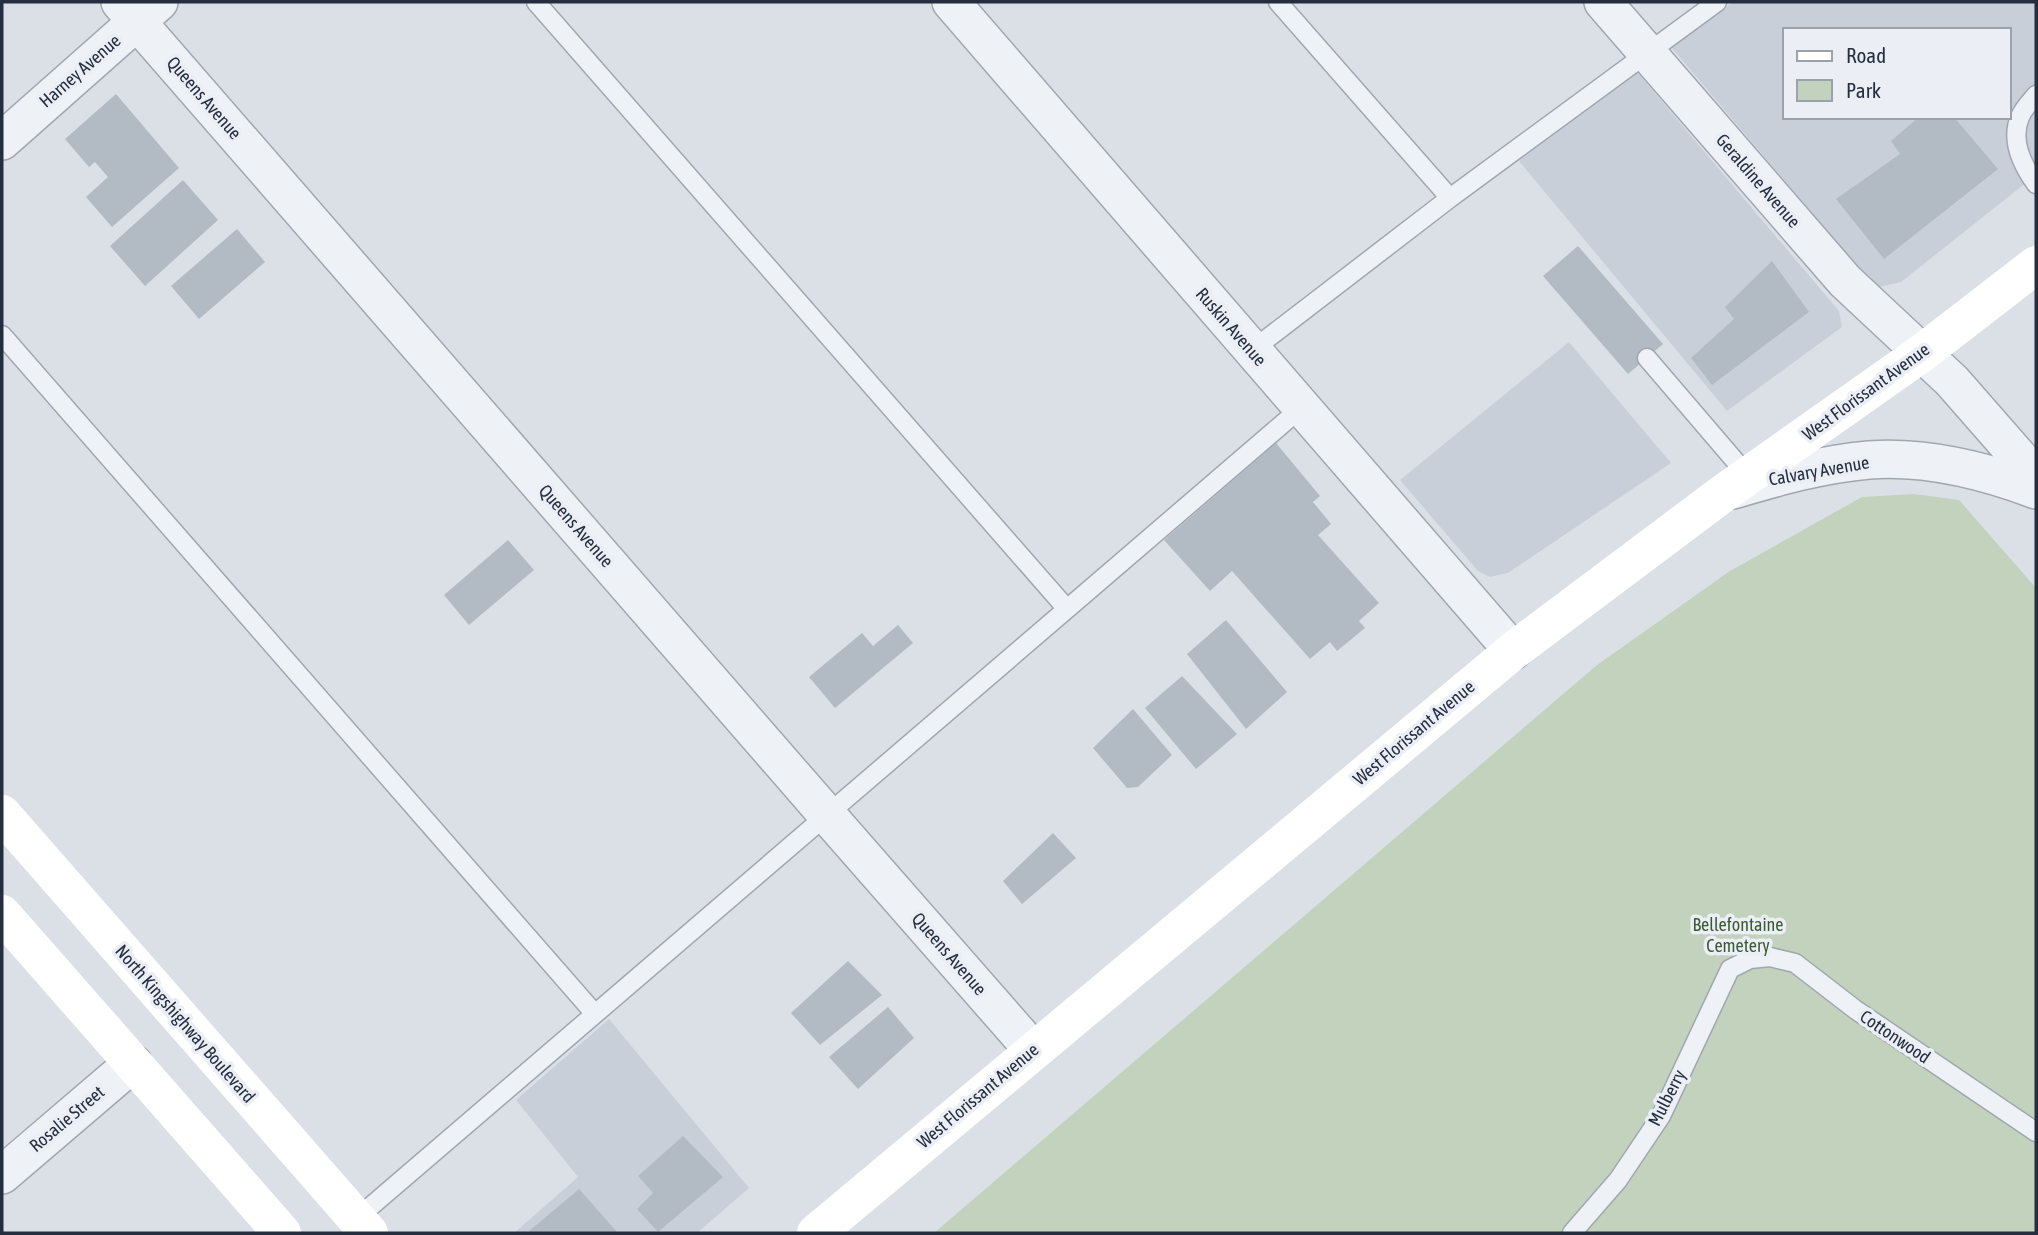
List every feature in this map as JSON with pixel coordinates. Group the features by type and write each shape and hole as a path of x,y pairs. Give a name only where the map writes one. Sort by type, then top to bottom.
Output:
{"main road":[{"name":"West Florissant Avenue","path":"816,1233 1513,651 1736,484 1922,352 2036,265"},
{"name":"North Kingshighway Boulevard","path":"2,814 362,1226"},
{"path":"2,914 282,1233"}],"street":[{"name":"Ruskin Avenue","path":"951,2 1513,651"},
{"name":"Geraldine Avenue","path":"1603,2 1844,281 1922,352"},
{"name":"Harney Avenue","path":"2,141 139,8"},
{"name":"Queens Avenue","path":"139,8 828,816 1033,1050"},
{"path":"1922,352 1952,381 2036,477"},
{"name":"Calvary Avenue","path":"1736,484 1829,465 1906,460 1980,471 2036,490"},
{"name":"Rosalie Street","path":"2,1175 133,1063"}],"lane":[{"path":"536,2 1068,609"},
{"path":"1278,2 1450,198"},
{"path":"1251,351 1450,198 1717,2"},
{"path":"2036,95 2020,117 2016,139 2024,167 2036,184"},
{"path":"2,335 595,1014"},
{"path":"1647,358 1736,484"},
{"path":"362,1226 595,1014 1301,408"},
{"name":"Cottonwood","path":"1750,959 1770,957 1795,963 1856,1010 2036,1132"},
{"name":"Mulberry","path":"1572,1233 1618,1181 1661,1116 1730,969 1750,959"}],"shaded area":[{"path":"1733,2 2036,2 2036,175 1901,282 1879,287 1869,280 1671,47"},
{"path":"1638,73 1839,311 1842,327 1727,411 1519,161"},
{"path":"1569,342 1671,463 1508,573 1490,577 1478,571 1400,480"},
{"path":"609,1019 749,1188 697,1233 514,1233 578,1177 516,1100"}],"green space":[{"name":"Bellefontaine Cemetery","path":"1914,494 1959,500 2036,588 2036,1233 934,1233 1597,665 1730,571 1862,497"}],"building":[{"path":"116,94 179,168 112,227 86,197 108,177 95,162 89,167 65,139"},
{"path":"1917,119 1956,119 1998,169 1884,259 1836,199 1900,154 1891,141"},
{"path":"183,180 218,220 145,286 110,246"},
{"path":"237,229 265,262 199,319 171,286"},
{"path":"1578,246 1663,344 1628,374 1543,276"},
{"path":"1772,261 1809,312 1712,385 1691,358 1734,319 1725,307"},
{"path":"1276,443 1320,496 1313,502 1331,524 1318,535 1379,603 1359,621 1365,628 1337,651 1330,642 1310,659 1232,571 1210,591 1164,540"},
{"path":"508,540 534,570 469,625 444,595"},
{"path":"1226,620 1287,692 1246,729 1187,654"},
{"path":"898,625 913,643 835,708 809,677 862,633 873,646"},
{"path":"1182,676 1237,734 1196,769 1145,708"},
{"path":"1133,709 1172,755 1138,787 1127,788 1093,748"},
{"path":"1053,833 1076,858 1022,904 1003,881"},
{"path":"848,961 882,995 820,1045 791,1013"},
{"path":"888,1007 914,1038 858,1089 829,1057"},
{"path":"683,1136 723,1177 658,1232 637,1209 653,1193 638,1176"},
{"path":"579,1189 618,1233 529,1231"}]}
